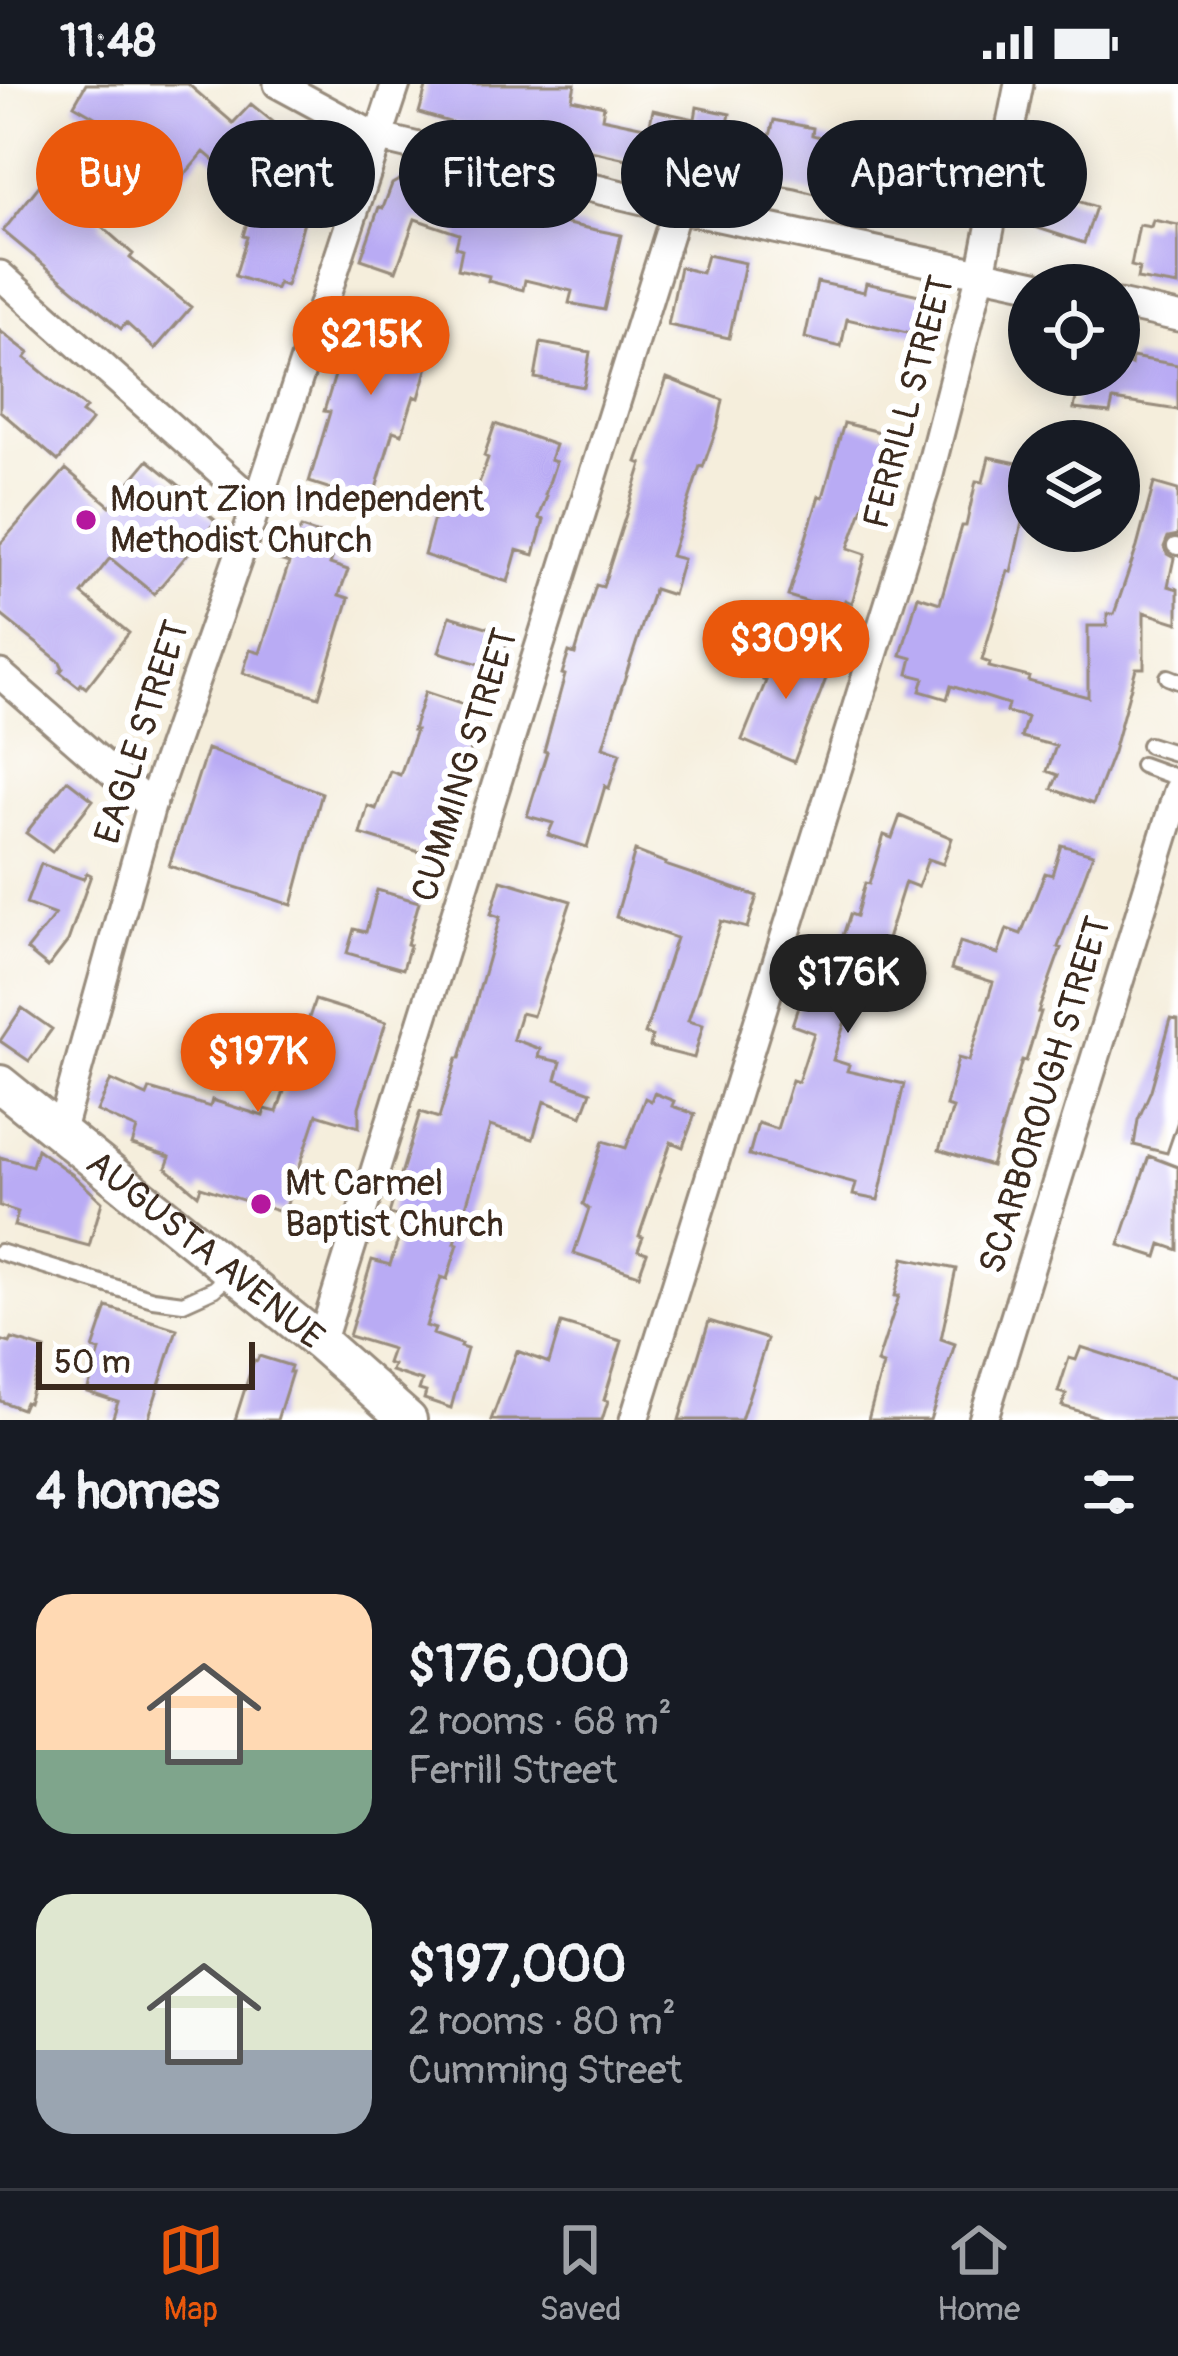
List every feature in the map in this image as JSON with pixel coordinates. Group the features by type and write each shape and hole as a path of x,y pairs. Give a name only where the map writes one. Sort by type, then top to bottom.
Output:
{"main road":[{"name":"AUGUSTA AVENUE","path":"0,1084 408,1420"}],"street":[{"path":"278,84 376,137 621,195"},
{"name":"EAGLE STREET","path":"60,1133 151,806 257,504 395,84"},
{"name":"FERRILL STREET","path":"634,1420 927,482 981,273 1019,84"},
{"name":"CUMMING STREET","path":"320,1343 671,228"},
{"path":"771,228 1008,279"},
{"path":"0,275 257,504"},
{"path":"1140,309 1178,317"},
{"path":"0,674 151,806"},
{"name":"SCARBOROUGH STREET","path":"983,1420 1177,793"}],"lane":[{"path":"1149,745 1178,754"},
{"path":"1142,765 1177,793"},
{"path":"0,1252 153,1299 183,1303 214,1289 232,1272"}],"building":[{"path":"86,84 188,84 230,120 207,120 207,155 204,152 183,176 183,120 100,120 74,105"},
{"path":"427,84 575,84 572,99 604,106 602,118 621,122 621,158 597,152 597,120 442,120 419,113"},
{"path":"251,104 271,120 236,120"},
{"path":"697,107 730,114 729,120 651,120 653,110 695,119"},
{"path":"783,122 807,127 807,192 783,187"},
{"path":"399,180 399,228 412,228 396,271 361,259 392,184"},
{"path":"36,190 36,228 103,228 133,254 130,258 191,307 155,349 126,323 121,329 3,231"},
{"path":"1087,204 1096,207 1084,243 1038,228 1087,228"},
{"path":"1153,220 1178,225 1178,286 1140,280 1140,264 1131,264 1139,225 1151,227"},
{"path":"245,228 302,228 286,286 278,283 276,289 235,276 247,237 243,236"},
{"path":"441,228 587,228 621,235 604,310 569,303 572,291 525,280 523,290 458,269 459,234"},
{"path":"707,255 745,263 729,338 668,325 680,267 702,273"},
{"path":"817,282 864,292 866,283 932,298 924,337 847,319 841,347 805,338"},
{"path":"357,304 439,327 419,398 414,396 402,434 393,431 372,502 309,482 330,412 324,411"},
{"path":"0,331 86,408 82,413 92,420 58,461 0,411"},
{"path":"541,343 590,352 584,387 535,378"},
{"path":"1140,358 1178,365 1178,410 1113,400 1110,413 1074,409 1076,396 1140,396"},
{"path":"667,378 723,400 671,556 683,559 673,595 654,589 603,747 620,753 587,847 548,835 553,823 527,816 569,652 575,654 596,585 603,587 642,464 637,462"},
{"path":"844,423 891,435 886,450 894,452 872,505 865,502 848,548 866,554 852,603 845,600 841,612 788,596"},
{"path":"495,424 555,445 550,460 556,462 539,518 544,520 534,555 517,550 508,582 424,555 438,503 469,511"},
{"path":"989,457 1008,461 1008,552 1015,552 982,660 989,667 1029,677 1028,681 1088,697 1088,626 1107,626 1107,614 1114,614 1135,552 1140,552 1154,483 1178,490 1178,535 1168,537 1164,547 1174,558 1168,586 1178,589 1178,623 1144,612 1144,668 1136,668 1093,804 1052,789 1058,775 1047,771 1056,746 1021,737 1027,717 1006,712 1008,704 951,686 947,699 920,691 924,678 908,674 912,658 901,655 918,596 940,603 976,481 983,482"},
{"path":"148,460 216,521 154,594 110,558 82,594 129,633 86,688 79,687 60,672 60,662 0,614 0,544 66,469 110,506"},
{"path":"301,528 337,545 330,564 348,570 339,595 349,598 319,697 243,673 250,650 260,653 289,563 279,560 290,529 299,532"},
{"path":"450,616 510,634 499,670 439,652"},
{"path":"769,645 830,668 794,762 742,740 766,681 766,672 761,671"},
{"path":"425,692 482,711 450,818 437,814 426,854 360,834 368,806 376,809 390,771 400,775"},
{"path":"207,749 322,793 292,905 169,866"},
{"path":"67,780 93,800 52,852 26,833"},
{"path":"900,816 952,838 943,864 928,859 918,887 905,882 884,949 869,944 833,1060 849,1065 847,1071 904,1084 878,1200 853,1195 856,1183 749,1155 758,1123 777,1129 792,1080 798,1082 814,1033 792,1025 813,937 840,945 850,914 856,916 865,883 869,884 884,835 892,838"},
{"path":"1061,845 1093,854 1058,947 991,1166 939,1150 953,1108 946,1106 958,1058 969,1061 993,982 951,969 960,942 998,954 1007,929 1021,934 1045,873 1052,875"},
{"path":"635,851 757,896 747,928 721,921 688,1021 703,1025 694,1058 650,1047 652,1036 645,1034 676,938 616,917"},
{"path":"41,864 83,879 91,875 68,941 48,967 27,950 55,915 26,904"},
{"path":"501,880 571,901 533,1016 521,1013 513,1039 540,1049 538,1057 561,1062 556,1079 591,1092 582,1116 544,1101 533,1139 490,1126 447,1279 441,1277 426,1326 467,1349 451,1408 424,1399 426,1392 419,1390 422,1381 391,1371 393,1365 387,1363 392,1349 349,1336 372,1260 390,1265 405,1218 389,1214 420,1112 439,1118 460,1058 500,917 491,914"},
{"path":"377,890 419,902 403,969 347,953 354,929 366,932"},
{"path":"315,1000 386,1022 359,1107 359,1127 317,1114 284,1213 201,1187 198,1195 166,1168 170,1157 132,1145 137,1129 97,1111 111,1080 147,1096 150,1089 210,1107 212,1100 263,1116 265,1109 277,1112"},
{"path":"22,1008 52,1029 29,1061 0,1041"},
{"path":"1171,1019 1178,1020 1178,1121 1167,1153 1134,1145"},
{"path":"654,1093 695,1114 683,1147 671,1142 639,1236 643,1237 638,1250 647,1253 639,1275 574,1253 603,1141 626,1148 645,1098 651,1101"},
{"path":"37,1149 102,1202 89,1246 14,1226 18,1212 0,1206 0,1157 32,1166"},
{"path":"1149,1156 1178,1167 1178,1250 1161,1244 1157,1257 1119,1245"},
{"path":"904,1258 956,1269 941,1339 955,1344 930,1420 868,1420 883,1365 877,1363 899,1296 895,1296"},
{"path":"107,1307 177,1329 148,1420 112,1420 118,1402 87,1392 100,1351 93,1349"},
{"path":"709,1321 767,1339 741,1420 679,1420"},
{"path":"561,1323 622,1341 602,1420 491,1420 517,1351 549,1363"},
{"path":"12,1339 45,1349 22,1409 0,1401 0,1340 10,1343"},
{"path":"1081,1347 1178,1378 1178,1420 1108,1420 1062,1406 1066,1394 1058,1392 1069,1358 1076,1360"},
{"path":"259,1356 291,1366 277,1420 235,1420 254,1360"}],"place":[{"name":"Mount Zion Independent Methodist Church","path":"86,520"},
{"name":"Mt Carmel Baptist Church","path":"261,1204"}]}
